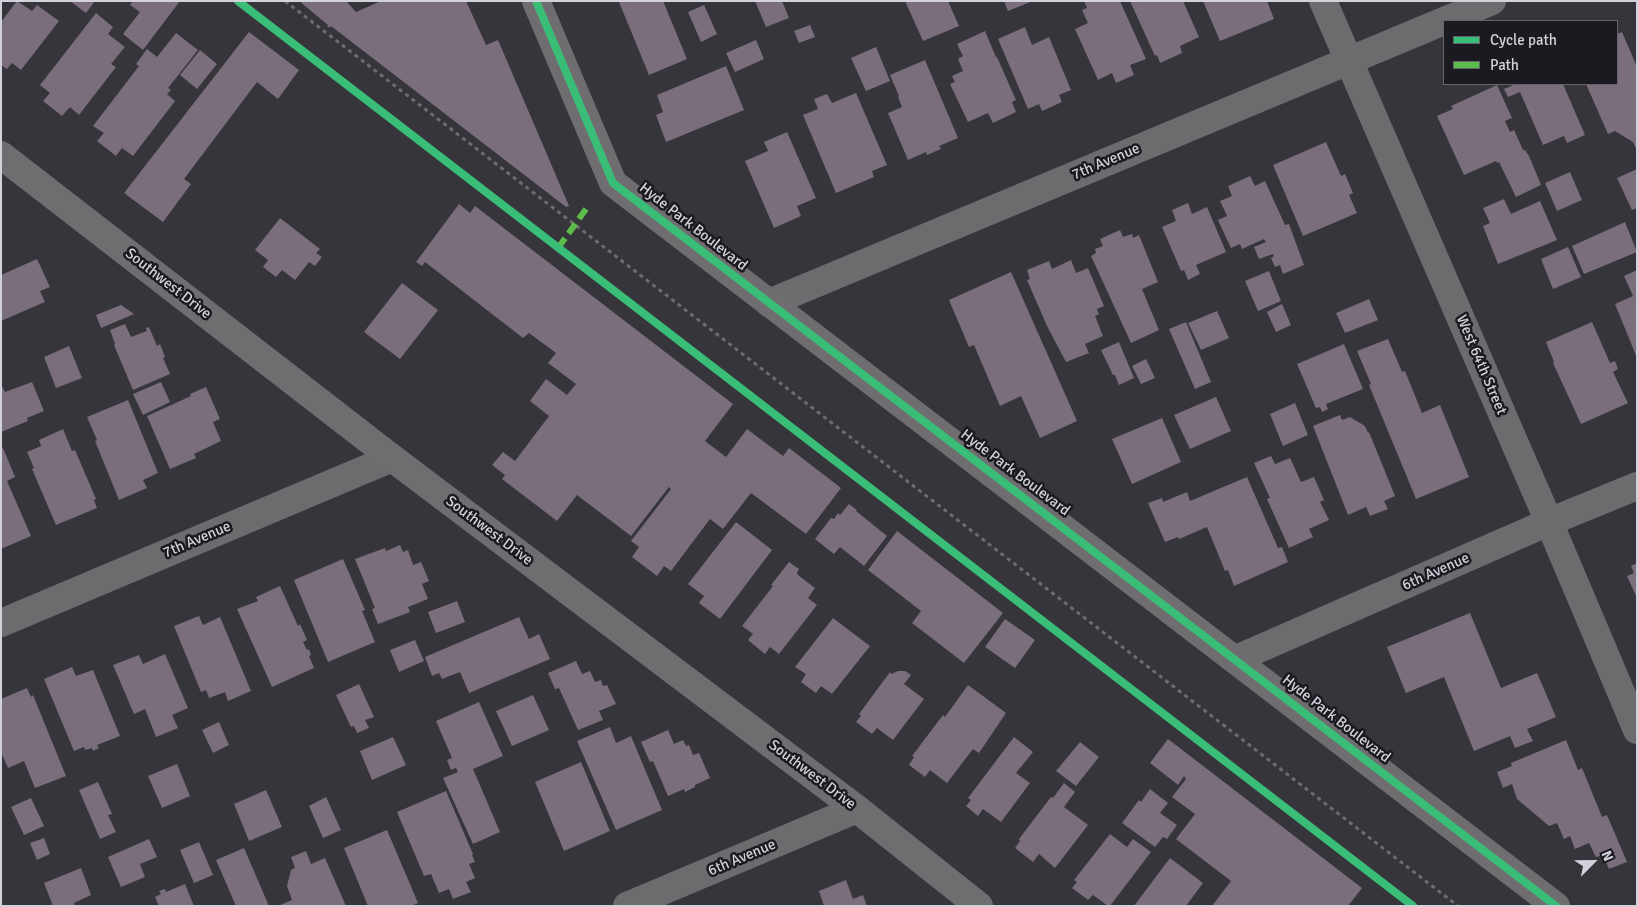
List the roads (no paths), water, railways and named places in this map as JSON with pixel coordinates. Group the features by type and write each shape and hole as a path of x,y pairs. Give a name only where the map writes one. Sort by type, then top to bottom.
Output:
{"street":[{"name":"Hyde Park Boulevard","path":"536,1 613,182 1556,906"},
{"name":"West 64th Street","path":"1323,1 1637,730"},
{"name":"7th Avenue","path":"1446,20 1492,1"},
{"name":"7th Avenue","path":"769,303 1443,21"},
{"name":"Southwest Drive","path":"1,155 392,458 857,810 979,906"},
{"name":"7th Avenue","path":"1,623 392,458"},
{"name":"6th Avenue","path":"1236,659 1548,522 1637,486"},
{"name":"6th Avenue","path":"627,906 857,810"}]}
